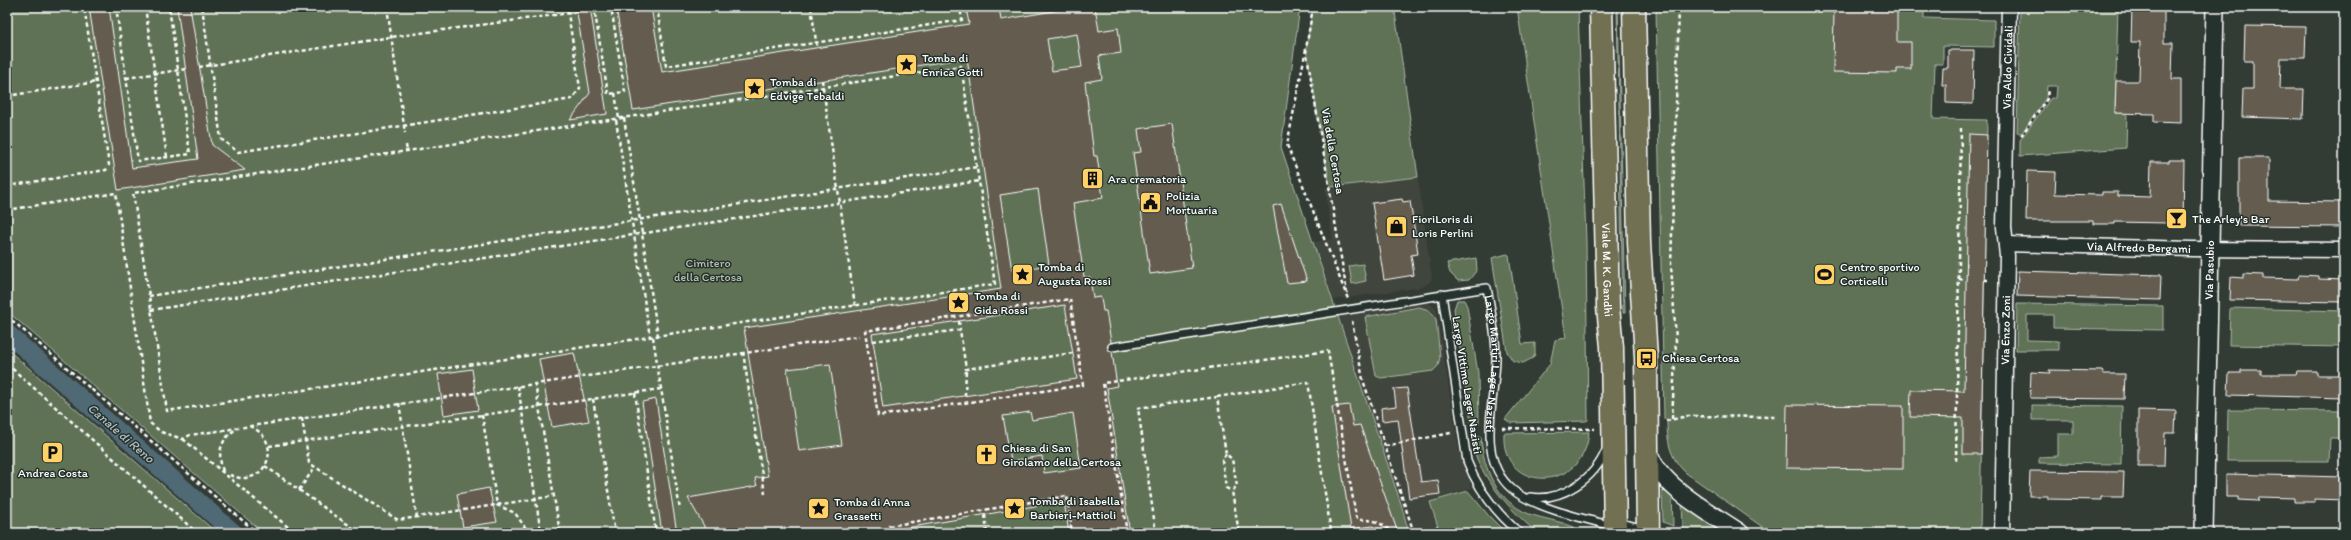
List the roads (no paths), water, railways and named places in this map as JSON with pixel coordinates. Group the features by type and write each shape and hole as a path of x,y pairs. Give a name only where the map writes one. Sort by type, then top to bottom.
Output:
{"main road":[{"name":"Viale M. K. Gandhi","path":"1601,7 1608,307 1612,347 1603,429 1631,532"},
{"path":"1631,532 1648,449 1644,314 1639,242 1634,7"}],"street":[{"name":"Via Aldo Cividali","path":"2006,128 2009,7"},
{"name":"Via Pasubio","path":"2204,533 2216,7"},
{"name":"Via Enzo Zoni","path":"2002,533 2006,128"},
{"name":"Via Alfredo Bergami","path":"2006,244 2210,249 2344,250"},
{"path":"1648,449 1651,459 1664,478 1740,533"}],"lane":[{"name":"Largo Martiri Lager Nazisti","path":"1112,347 1351,312 1442,294 1488,288 1496,358 1490,429 1491,452 1502,478 1522,496 1548,507 1631,532"},
{"name":"Largo Vittime Lager Nazisti","path":"1442,294 1467,461 1474,480 1490,502 1506,522 1520,533"},
{"path":"1522,496 1550,497 1574,487 1599,465 1603,429"}],"waterway":[{"name":"Canale di Reno","path":"7,333 234,533"}],"place":[{"name":"Tomba di Enrica Gotti","path":"907,65"},
{"name":"Tomba di Edvige Tebaldi","path":"754,89"},
{"name":"Ara crematoria","path":"1092,179"},
{"name":"Polizia Mortuaria","path":"1150,203"},
{"name":"The Arley's Bar","path":"2177,219"},
{"name":"FioriLoris di Loris Perlini","path":"1397,226"},
{"name":"Tomba di Augusta Rossi","path":"1023,274"},
{"name":"Centro sportivo Corticelli","path":"1824,274"},
{"name":"Tomba di Gida Rossi","path":"958,303"},
{"name":"Chiesa Certosa","path":"1646,358"},
{"name":"Andrea Costa","path":"53,452"},
{"name":"Chiesa di San Girolamo della Certosa","path":"986,455"},
{"name":"Tomba di Isabella Barbieri-Mattioli","path":"1014,508"},
{"name":"Tomba di Anna Grassetti","path":"819,509"}],"park label":[{"name":"Cimitero della Certosa","path":"708,270"}]}
